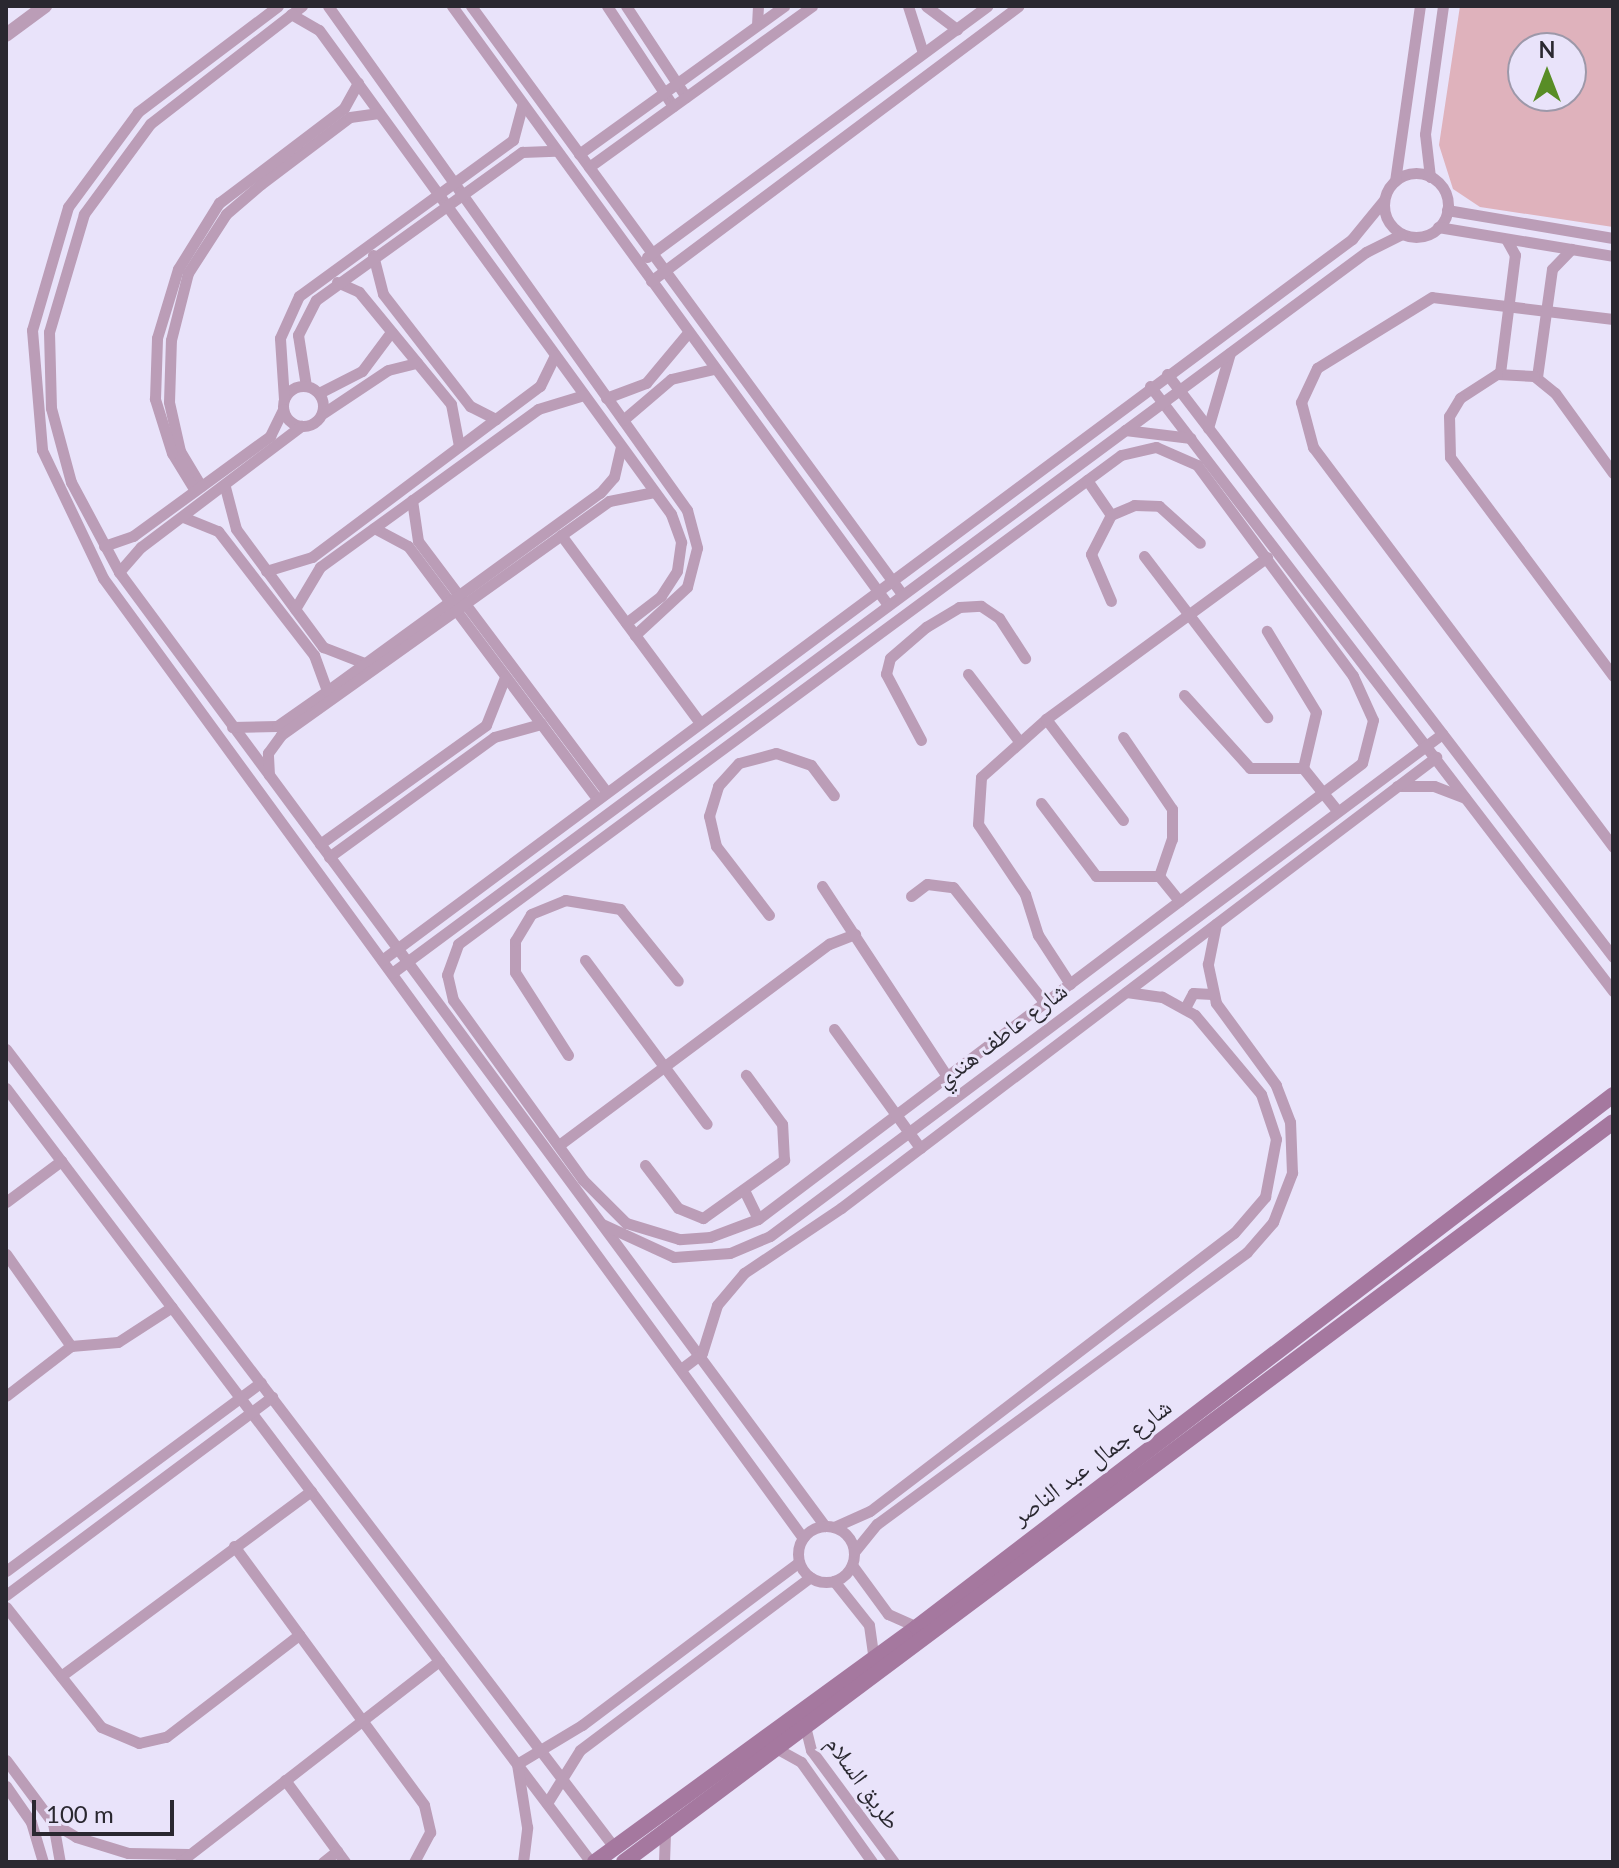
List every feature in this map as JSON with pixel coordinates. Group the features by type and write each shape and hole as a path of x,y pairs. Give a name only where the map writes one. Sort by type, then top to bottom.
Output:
{"main road":[{"name":"شارع جمال عبد الناصر","path":"629,1862 1167,1446 1613,1095"},
{"name":"شارع جمال عبد الناصر","path":"1197,1422 1613,1122"},
{"name":"شارع جمال عبد الناصر","path":"593,1862 1167,1446"}],"street":[{"path":"6,35 45,6"},
{"path":"278,6 138,112 68,207 32,330 34,411 55,487 103,578 803,1538 799,1562 561,1739 538,1748 517,1764"},
{"path":"302,6 128,146 84,214 68,258 49,332 51,408 71,482 119,572 594,1219 830,1527 888,1614 917,1627"},
{"path":"328,6 457,193 687,510 697,548 687,587 635,635"},
{"path":"452,6 687,334 888,605"},
{"path":"471,6 902,594"},
{"path":"607,6 673,106"},
{"path":"626,6 686,97"},
{"path":"757,25 758,6"},
{"path":"579,154 784,6"},
{"path":"589,167 812,6"},
{"path":"908,6 923,53"},
{"path":"926,6 957,29"},
{"path":"638,263 988,6"},
{"path":"651,281 1018,6"},
{"path":"382,960 599,793 1352,239 1384,200 1395,181 1420,6"},
{"path":"392,973 1366,252 1402,234 1425,236 1438,227 1447,210 1444,190 1430,177 1425,134 1443,6"},
{"path":"291,14 319,30 446,202 677,528 680,557 661,596 626,623"},
{"path":"198,488 172,453 155,399 157,338 178,269 219,203 344,108 358,83"},
{"path":"301,426 284,404 280,338 299,296 450,182 513,140 522,106"},
{"path":"198,488 180,451 169,402 171,340 188,273 226,214 261,184 350,117 379,113"},
{"path":"306,386 298,335 308,311 337,282 457,193 522,152 555,151"},
{"path":"1395,181 1430,177"},
{"path":"1384,200 1390,224 1402,234"},
{"path":"1447,210 1613,238"},
{"path":"1438,227 1613,256"},
{"path":"1500,373 1515,255 1505,238"},
{"path":"1537,377 1554,263 1571,249"},
{"path":"373,255 383,294 470,406 496,419"},
{"path":"337,282 359,292 451,404 459,446"},
{"path":"1613,319 1445,296 1408,306 1317,368 1301,402 1303,425 1613,847"},
{"path":"319,393 362,371 391,332"},
{"path":"606,398 646,383 687,334"},
{"path":"1208,428 1216,382 1231,350"},
{"path":"266,571 312,557 540,386 555,355"},
{"path":"119,572 183,517 301,426 388,370 417,363"},
{"path":"623,420 653,389 713,369"},
{"path":"1613,473 1537,377 1500,373 1454,407 1450,457 1613,676"},
{"path":"1167,374 1613,957"},
{"path":"104,546 133,536 270,436 284,404 306,386"},
{"path":"306,386 319,393"},
{"path":"1150,386 1468,799 1609,976 1613,991"},
{"path":"319,393 322,414"},
{"path":"295,609 320,567 538,409 584,395"},
{"path":"1124,431 1192,439"},
{"path":"269,775 268,753 281,735 600,493 614,477 621,446"},
{"path":"1137,448 1178,452 1197,465 1267,557 1370,708 1368,754 1324,793 758,1219 710,1237 650,1234 605,1206 449,988 458,944 1087,480 1137,448"},
{"path":"1087,480 1111,515"},
{"path":"225,487 236,529 323,647 364,663"},
{"path":"232,727 277,726 364,663 619,495 654,492"},
{"path":"412,500 418,541 457,603 505,677 599,793"},
{"path":"1111,601 1097,583 1091,554 1111,515 1134,505 1159,506 1200,543"},
{"path":"183,517 218,531 314,655 327,691"},
{"path":"374,528 401,539 457,603 599,793"},
{"path":"561,535 698,720"},
{"path":"1144,556 1267,717"},
{"path":"1070,984 1038,935 1025,894 978,824 981,777 1046,719 1267,557"},
{"path":"921,740 886,674 890,658 926,627 959,607 981,606 999,618 1025,658"},
{"path":"911,610 926,627"},
{"path":"1267,631 1312,698 1316,726 1303,768"},
{"path":"968,674 1019,741"},
{"path":"320,844 486,725 505,677"},
{"path":"1184,695 1250,768 1303,768 1335,808"},
{"path":"1046,719 1123,820"},
{"path":"329,857 494,737 541,724"},
{"name":"شارع عاطف هندي","path":"594,1219 661,1255 730,1253 782,1229 1335,808 1442,734"},
{"path":"1123,737 1172,809 1172,839 1159,876"},
{"path":"726,745 739,763"},
{"path":"769,915 711,831 718,786 739,763 794,757 834,795"},
{"name":"شارع عاطف هندي","path":"698,1358 712,1314 736,1280 920,1148 1436,757"},
{"path":"1404,760 1413,762 1413,774"},
{"path":"1396,786 1434,786 1468,799"},
{"path":"1041,803 1096,876 1159,876"},
{"path":"1159,876 1179,901"},
{"path":"911,896 927,884 953,887 1045,1003"},
{"path":"822,886 948,1078"},
{"path":"519,898 531,914"},
{"path":"568,1055 515,972 515,941 531,914 565,900 620,909 678,981"},
{"path":"834,1581 877,1524 1247,1252 1273,1222 1292,1173 1290,1122 1276,1085 1212,994 1208,954 1216,924"},
{"path":"559,1145 829,944 855,934"},
{"path":"1595,937 1613,938"},
{"path":"585,960 707,1124"},
{"path":"803,1538 870,1511 1259,1207 1276,1163 1271,1116 1254,1084 1185,1008 1126,992"},
{"path":"1185,1008 1193,993 1212,994"},
{"path":"834,1029 920,1148"},
{"path":"6,1049 614,1847"},
{"path":"645,1165 694,1218 744,1190 787,1149 782,1124 746,1075"},
{"path":"6,1088 593,1862"},
{"path":"6,1202 61,1161"},
{"path":"744,1190 758,1219"},
{"path":"578,1228 594,1219"},
{"path":"9,1262 71,1346"},
{"path":"6,1396 71,1346 118,1342 172,1307"},
{"path":"681,1369 698,1358"},
{"path":"6,1571 261,1382"},
{"path":"6,1595 272,1397"},
{"path":"61,1676 311,1491"},
{"path":"234,1546 362,1720 429,1818 426,1846 414,1862"},
{"path":"799,1562 810,1577 834,1581 869,1625 874,1659"},
{"path":"547,1803 559,1775 575,1755 810,1577"},
{"path":"6,1607 112,1735 153,1742 299,1635"},
{"path":"6,1760 53,1823 101,1848 185,1858 439,1661"},
{"name":"طريق السلام","path":"805,1726 815,1755 894,1862"},
{"path":"561,1739 575,1755"},
{"name":"طريق السلام","path":"774,1747 801,1762 872,1862"},
{"path":"801,1762 815,1755"},
{"path":"517,1764 527,1827 523,1862"},
{"path":"285,1780 345,1862"},
{"path":"6,1786 31,1822 43,1862"},
{"path":"53,1823 60,1862"},
{"path":"664,1862 666,1831"},
{"path":"323,1862 337,1851"}],"shaded area":[{"path":"1460,6 1613,6 1613,227 1480,207 1453,189 1439,145"}]}
